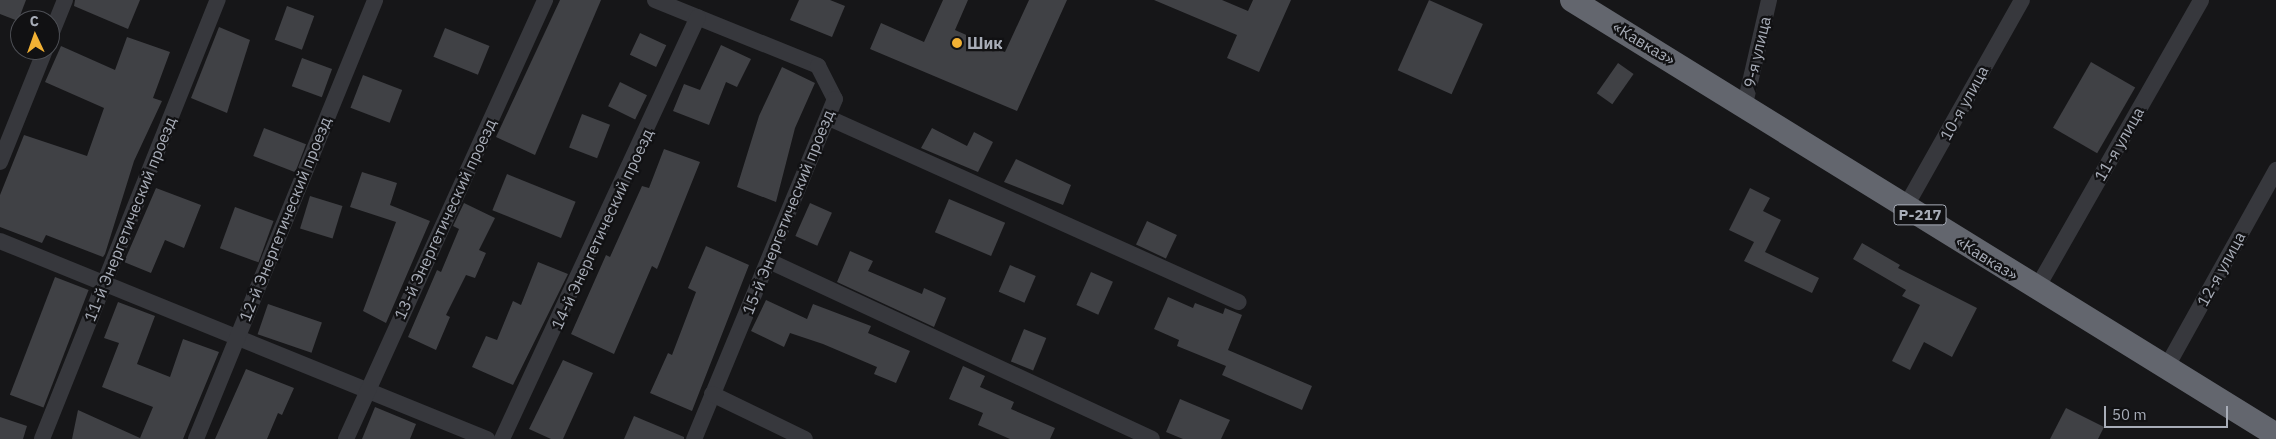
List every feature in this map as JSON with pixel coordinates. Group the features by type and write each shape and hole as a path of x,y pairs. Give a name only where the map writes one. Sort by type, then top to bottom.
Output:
{"highway":[{"name":"«Кавказ»","path":"1572,0 1745,104 2037,288 2276,435"}],"street":[{"path":"60,12 65,0"},
{"name":"11-й Энергетический проезд","path":"42,439 218,0"},
{"name":"12-й Энергетический проезд","path":"196,439 375,0"},
{"name":"13-й Энергетический проезд","path":"346,439 365,392 545,0"},
{"name":"15-й Энергетический проезд","path":"655,0 818,66 835,99 829,118 694,439"},
{"name":"9-я улица","path":"1745,104 1769,0"},
{"name":"10-я улица","path":"1906,206 2022,0"},
{"name":"11-я улица","path":"2037,288 2201,0"},
{"name":"14-й Энергетический проезд","path":"502,439 698,17"},
{"path":"0,162 41,60"},
{"path":"829,118 1239,302"},
{"name":"12-я улица","path":"2166,368 2276,170"},
{"path":"0,241 365,392 487,439"},
{"path":"769,261 1152,439"},
{"path":"712,394 805,439"}],"building":[{"path":"0,0 26,0 22,10 10,10 10,18 0,14"},
{"path":"75,0 140,0 128,29 74,6"},
{"path":"560,0 601,0 535,155 496,137"},
{"path":"799,0 830,0 845,6 832,37 790,20"},
{"path":"943,0 968,0 955,30 1005,52 1029,0 1067,0 1017,111 870,49 881,23 924,42"},
{"path":"1154,0 1222,0 1248,11 1253,0 1291,0 1259,72 1227,58 1237,35"},
{"path":"1429,0 1483,24 1452,94 1398,70"},
{"path":"287,6 314,16 302,50 275,40"},
{"path":"219,27 250,40 227,113 191,98"},
{"path":"445,28 490,46 478,75 433,57"},
{"path":"640,33 666,45 656,67 630,55"},
{"path":"127,37 170,52 153,98 162,101 134,161 103,257 46,235 42,243 0,227 0,195 24,135 87,156 104,108 45,82 55,60 60,60 61,46 115,70"},
{"path":"721,45 751,59 737,87 726,82 709,125 673,111 684,84 700,90"},
{"path":"302,58 332,69 322,97 292,86"},
{"path":"2091,62 2135,88 2097,153 2053,128"},
{"path":"1618,63 1634,74 1612,104 1597,93"},
{"path":"782,67 815,83 795,128 776,202 737,187 759,116"},
{"path":"363,75 402,90 390,123 350,108"},
{"path":"620,82 647,95 635,119 608,106"},
{"path":"582,114 610,125 597,158 569,148"},
{"path":"264,128 306,144 295,172 253,156"},
{"path":"932,128 967,146 974,132 993,142 978,172 921,148"},
{"path":"664,149 700,162 657,269 652,266 614,354 571,334 606,255 610,257 642,186 649,188"},
{"path":"1016,159 1071,185 1063,205 1004,182"},
{"path":"362,172 397,183 390,205 430,221 386,323 363,311 396,222 350,207"},
{"path":"507,174 576,202 561,238 492,210"},
{"path":"156,188 201,205 184,248 165,240 151,273 124,262"},
{"path":"1750,188 1770,198 1763,211 1781,220 1765,252 1819,278 1812,293 1744,261 1754,242 1729,230"},
{"path":"310,196 343,206 333,238 300,229"},
{"path":"949,199 1005,223 991,256 935,232"},
{"path":"464,203 495,218 479,250 486,253 475,278 466,275 446,315 450,317 436,350 408,337 437,270 441,272 459,229 453,226"},
{"path":"810,203 832,213 817,246 795,236"},
{"path":"235,207 274,221 258,262 220,248"},
{"path":"1147,221 1177,235 1166,259 1136,245"},
{"path":"1862,243 1900,265 1898,268 1977,308 1952,357 1924,342 1910,370 1892,361 1920,305 1902,296 1906,290 1853,259"},
{"path":"706,246 749,265 692,411 650,393 668,353 672,355 696,292 688,288"},
{"path":"850,251 873,261 868,271 922,294 924,288 946,298 934,327 837,282"},
{"path":"538,262 568,274 513,385 472,367 486,336 497,340 513,301 521,305"},
{"path":"1010,265 1036,276 1024,303 999,292"},
{"path":"1091,272 1113,282 1098,315 1076,305"},
{"path":"55,277 89,290 43,408 10,395"},
{"path":"1168,297 1193,308 1195,303 1223,314 1225,308 1242,315 1228,350 1312,386 1302,410 1222,375 1226,366 1177,346 1179,340 1154,329"},
{"path":"766,300 807,319 813,304 871,326 868,333 910,351 896,383 874,374 877,367 823,344 790,333 784,347 751,331"},
{"path":"118,302 155,316 137,364 170,377 183,339 219,352 183,439 72,439 78,410 140,438 153,407 102,387 119,343 104,338"},
{"path":"268,304 322,323 311,353 258,334"},
{"path":"1024,329 1046,338 1033,370 1011,361"},
{"path":"563,360 593,373 563,439 551,439 529,429"},
{"path":"963,366 985,376 980,387 1014,402 1011,409 1055,428 1050,439 1010,439 978,425 983,413 949,399"},
{"path":"246,369 294,388 282,415 278,413 267,439 215,439"},
{"path":"1180,399 1230,420 1221,439 1183,439 1166,432"},
{"path":"375,407 416,424 410,439 362,439"},
{"path":"2066,408 2104,427 2098,439 2050,439"},
{"path":"634,416 684,437 684,439 624,439"},
{"path":"0,417 27,426 23,439 0,439"}],"place":[{"name":"Шик","path":"957,43"}]}
